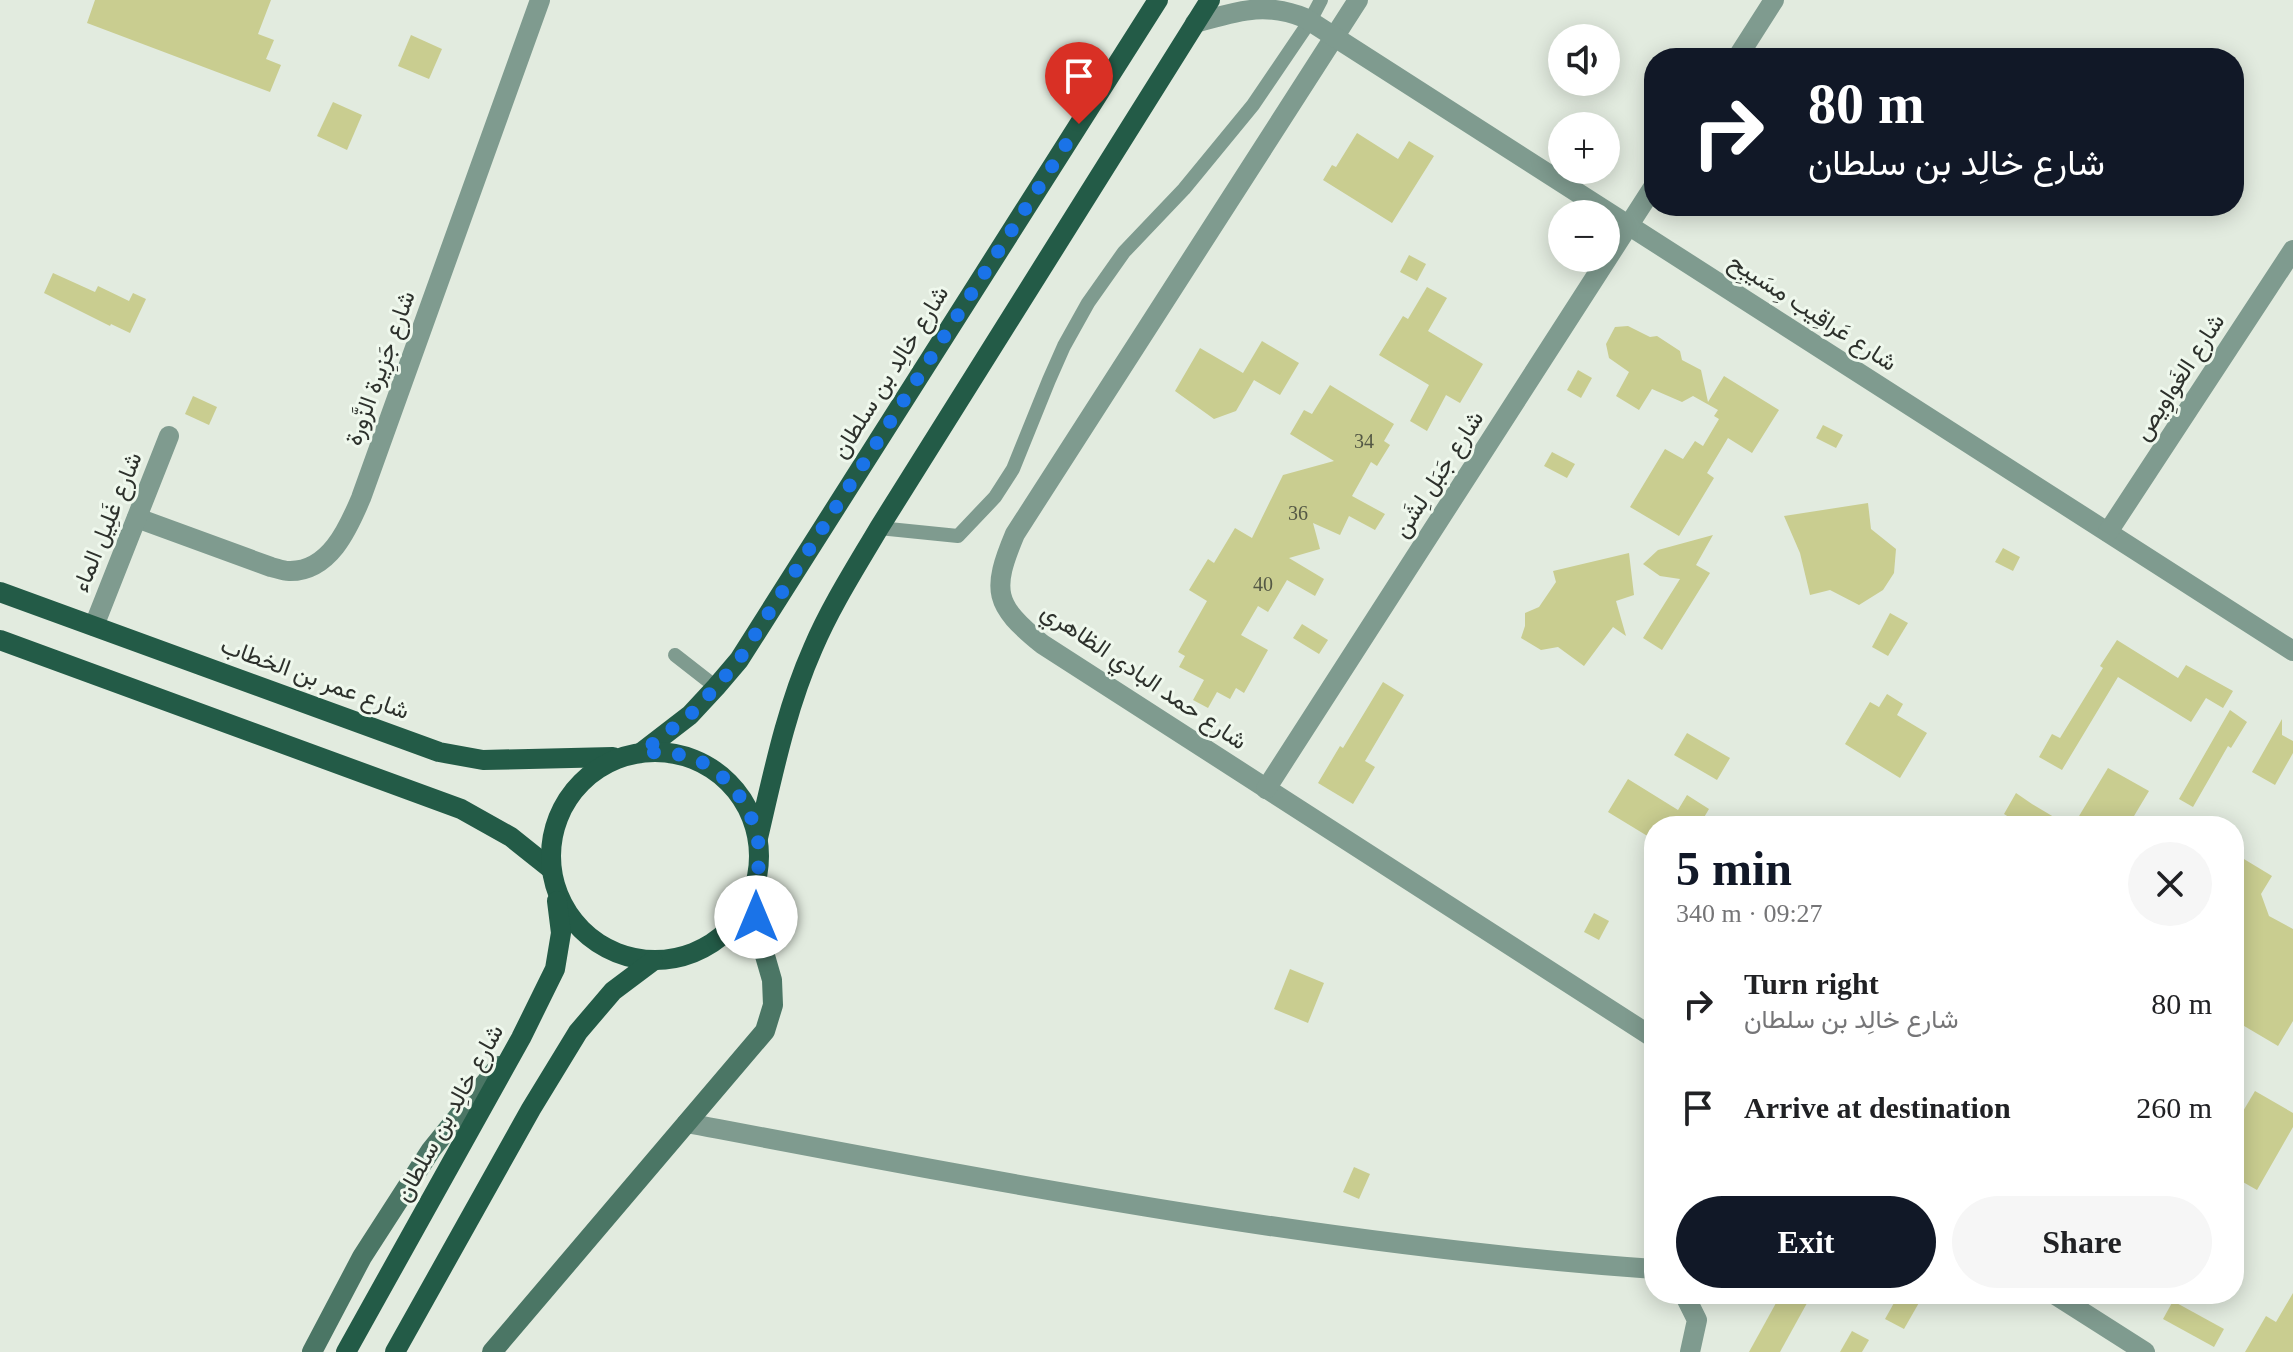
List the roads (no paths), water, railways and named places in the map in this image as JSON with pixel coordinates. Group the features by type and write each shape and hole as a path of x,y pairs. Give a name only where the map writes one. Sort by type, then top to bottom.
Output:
{"main road":[{"name":"شارع خالِد بن سلطان","path":"642,752 690,715 739,660 1158,0"},
{"path":"758,838 748,808 729,782 704,763 674,753 642,752 621,757 596,770 575,789 560,813 552,840 551,869 555,889 566,912 583,932 603,948 627,957 653,961 678,958 703,949 724,934 741,915 753,891 759,865 758,838 788,714 813,647 841,591 1210,0"},
{"name":"شارع عمر بن الخطاب","path":"0,592 439,752 483,760 621,757"},
{"path":"0,640 461,809 511,837 551,869"},
{"name":"شارع خالِد بن سلطان","path":"346,1352 521,1038 555,969 561,933 555,889"},
{"path":"492,1352 765,1031 773,1005 772,980 759,935 753,891"},
{"path":"395,1352 531,1109 578,1032 613,991 653,961"},
{"path":"312,1352 362,1257 431,1150 521,1038"}],"street":[{"name":"شارع جَزِيرة الزَّورة","path":"137,518 271,567 290,571 310,568 330,554 348,529 361,498 540,0"},
{"name":"شارع عَراقِيب مِسَيبِح","path":"1289,0 1307,19"},
{"path":"879,528 958,536 995,497 1013,469 1054,369 1088,303 1124,252 1184,189 1253,105 1321,0"},
{"name":"شارع حمد البادي الظاهري","path":"1358,0 1015,534 1002,566 1000,589 1005,608 1042,644 1644,1032"},
{"path":"1743,48 1774,0"},
{"name":"شارع عَراقِيب مِسَيبِح","path":"1195,23 1258,8 1290,11 1307,19 2293,651"},
{"name":"شارع جَبَل لِشَن","path":"1266,789 1644,202"},
{"name":"شارع الغَواوِيص","path":"2108,532 2293,250"},
{"name":"شارع غَلِيل الماء","path":"94,626 169,436"},
{"path":"675,655 716,687"},
{"path":"687,1123 1047,1191 1302,1231 1537,1261 1644,1268"},
{"path":"1689,1304 1697,1320 1690,1352"},
{"path":"2070,1304 2145,1352"}]}
